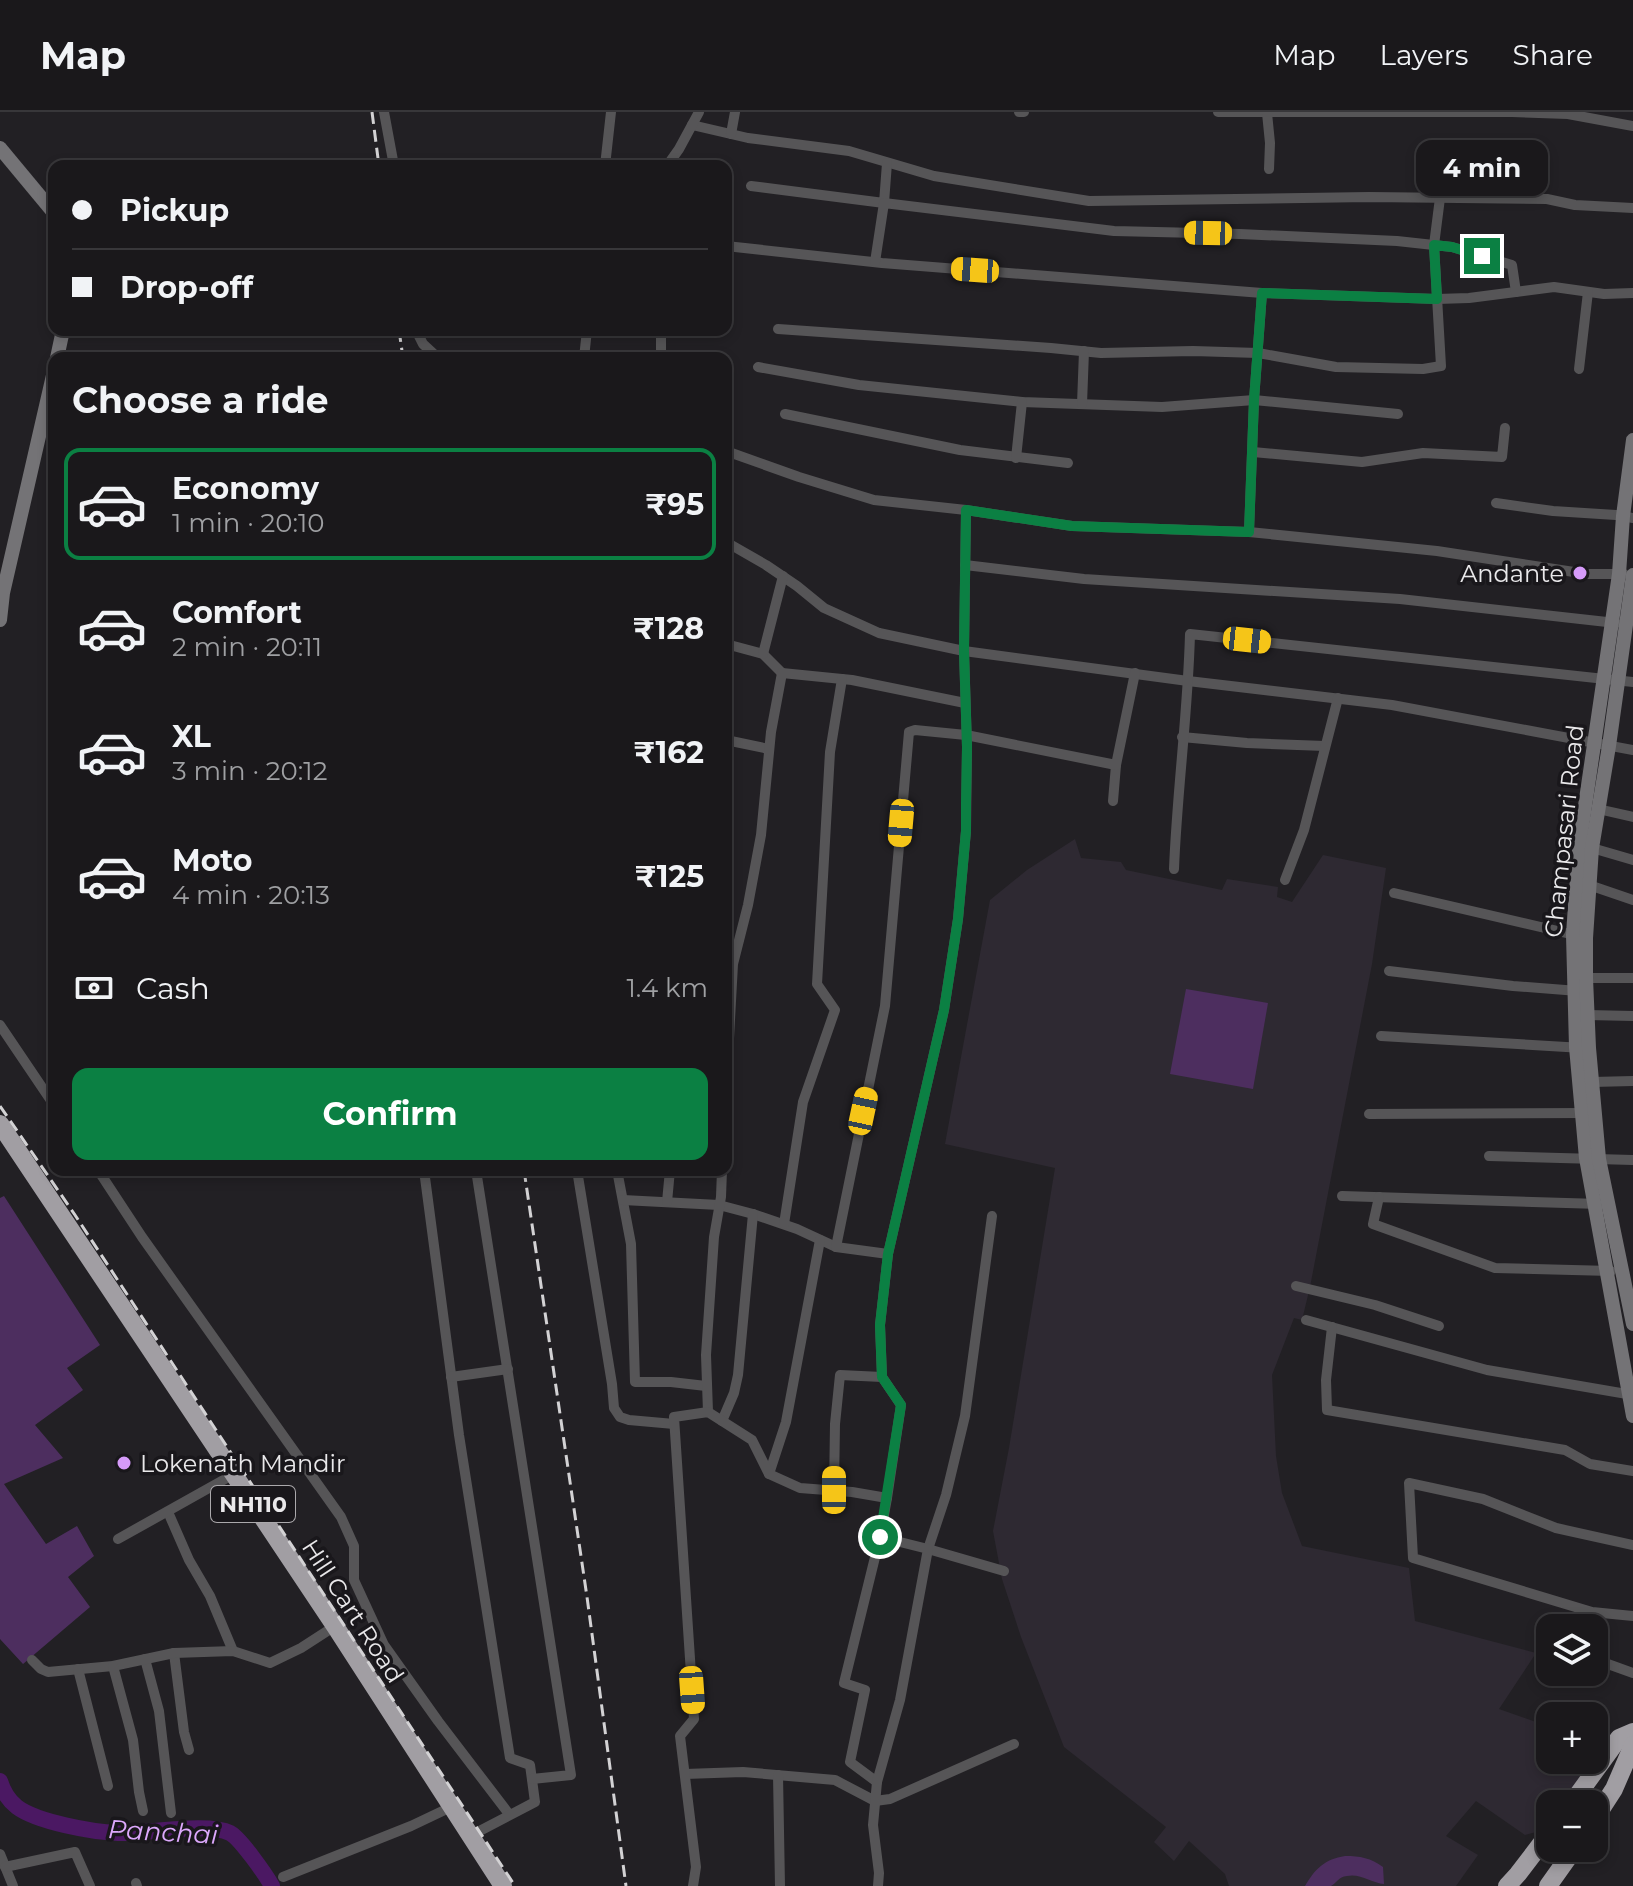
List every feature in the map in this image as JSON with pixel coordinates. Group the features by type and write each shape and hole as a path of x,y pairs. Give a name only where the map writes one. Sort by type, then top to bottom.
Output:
{"highway":[{"name":"Hill Cart Road","path":"0,1124 335,1626 503,1886"},
{"path":"1581,1790 1619,1738 1633,1732"},
{"path":"1608,1798 1633,1745"},
{"path":"1507,1886 1536,1850"},
{"path":"1548,1886 1565,1862"}],"main road":[{"path":"0,148 48,206"},
{"path":"0,620 3,593 48,397"},
{"name":"Champasari Road","path":"1580,936 1598,809 1610,680 1628,575 1633,440"},
{"name":"Champasari Road","path":"1602,745 1579,847 1582,1048 1593,1159 1593,1204 1633,1416"},
{"name":"Champasari Road","path":"1582,987 1587,1015 1582,1048 1592,1082 1587,1113"},
{"name":"Champasari Road","path":"1593,1159 1610,1204 1633,1324"}],"street":[{"path":"384,112 393,160"},
{"path":"606,160 611,112"},
{"path":"671,160 699,112"},
{"path":"731,134 735,112"},
{"path":"1218,112 1554,113 1633,126"},
{"path":"1267,113 1269,169"},
{"path":"692,125 748,138 849,151 934,176 1089,201 1369,197 1547,199 1575,205 1633,208"},
{"path":"875,262 887,163"},
{"path":"751,186 1114,231 1397,241 1452,247 1512,265 1516,292"},
{"path":"778,329 1101,353 1258,353 1336,367 1423,369 1441,366 1434,245 1440,198"},
{"path":"732,247 875,262 1262,293 1437,299 1554,287 1604,294 1633,293"},
{"path":"1579,369 1588,292"},
{"path":"1249,532 1262,293"},
{"path":"419,336 432,352"},
{"path":"1082,404 1084,351"},
{"path":"758,367 859,385 1022,402 1162,407 1254,400 1398,414"},
{"path":"1016,458 1022,402"},
{"path":"785,414 960,450 1068,463"},
{"path":"1253,452 1362,462 1423,453 1502,457 1505,428"},
{"path":"732,453 874,500 1072,526 1249,532 1437,551 1587,574 1628,575"},
{"path":"1496,503 1628,517"},
{"path":"877,1782 850,1762 865,1690 844,1683 880,1537 901,1405 882,1377 880,1325 888,1254 944,1010 958,919 966,831 966,510"},
{"path":"732,546 783,576 824,608 879,633 964,651 1392,705 1633,750"},
{"path":"965,565 1084,579 1400,599 1619,623"},
{"path":"763,654 783,576"},
{"path":"1174,869 1190,634 1633,682"},
{"path":"732,646 763,654 782,673 842,679 965,703"},
{"path":"732,983 733,964 761,835 769,749 782,673"},
{"path":"1113,801 1116,765 1135,674"},
{"path":"784,1224 803,1102 835,1010 817,984 830,752 842,679"},
{"path":"1285,880 1304,830 1338,698"},
{"path":"836,1247 885,1006 909,732 966,735 1116,765"},
{"path":"1182,737 1325,746"},
{"path":"732,741 769,749"},
{"path":"1598,809 1633,817"},
{"path":"1592,848 1633,860"},
{"path":"1589,885 1633,900"},
{"path":"1394,893 1580,936"},
{"path":"1389,971 1513,986 1582,987 1633,978"},
{"path":"1587,1015 1633,1016"},
{"path":"0,1025 48,1096"},
{"path":"1381,1036 1582,1048"},
{"path":"1592,1082 1633,1081"},
{"path":"1369,1114 1587,1113"},
{"path":"1489,1156 1633,1160"},
{"path":"102,1176 341,1517 354,1546 354,1580 384,1645 509,1814"},
{"path":"425,1176 451,1377 510,1758 530,1765 535,1802 470,1836"},
{"path":"477,1176 571,1775 532,1779"},
{"path":"578,1176 614,1408 620,1417 629,1420 674,1424"},
{"path":"618,1176 631,1244 635,1382 706,1386"},
{"path":"667,1202 669,1176"},
{"path":"708,1412 706,1355 721,1176"},
{"path":"1342,1196 1610,1204"},
{"path":"1379,1197 1373,1224 1495,1268 1623,1272"},
{"path":"623,1200 719,1205 784,1224 836,1247 888,1254"},
{"path":"722,1421 738,1375 753,1214"},
{"path":"878,1886 873,1825 877,1782 900,1700 928,1549 946,1495 965,1416 992,1216"},
{"path":"769,1474 786,1422 820,1240"},
{"path":"1296,1286 1375,1305 1439,1326"},
{"path":"1306,1320 1487,1370 1631,1395"},
{"path":"1332,1327 1326,1380 1327,1410 1565,1450 1590,1464 1633,1471"},
{"path":"451,1377 508,1369"},
{"path":"834,1490 835,1424 840,1375 882,1377"},
{"path":"693,1886 696,1867 680,1736 694,1719 674,1417 708,1412 752,1440 769,1474 800,1488 887,1498"},
{"path":"118,1539 234,1474"},
{"path":"1633,1545 1556,1528 1483,1499 1409,1483 1413,1558 1592,1612 1633,1616"},
{"path":"168,1512 189,1560 210,1596 233,1651"},
{"path":"880,1537 1004,1571"},
{"path":"32,1660 48,1672 113,1666 174,1653 233,1651 270,1663 335,1626"},
{"path":"174,1653 189,1750"},
{"path":"145,1659 159,1711 171,1813"},
{"path":"1608,1664 1633,1673"},
{"path":"113,1666 133,1740 143,1811"},
{"path":"78,1669 108,1786"},
{"path":"685,1774 743,1772 835,1780 875,1801 890,1799 1014,1744"},
{"path":"778,1775 780,1886"},
{"path":"283,1877 451,1807"},
{"path":"5,1867 75,1852 90,1886"},
{"path":"0,1854 13,1886"}],"shaded area":[{"path":"1075,839 1081,858 1121,862 1126,870 1222,890 1227,879 1278,887 1277,897 1292,902 1323,855 1386,868 1372,964 1310,1287 1302,1320 1294,1318 1272,1375 1276,1456 1282,1493 1302,1546 1409,1568 1415,1621 1536,1653 1499,1709 1536,1722 1536,1774 1586,1774 1574,1790 1536,1790 1536,1832 1525,1835 1476,1801 1446,1836 1478,1855 1456,1886 1229,1886 1225,1874 1189,1841 1174,1861 1154,1842 1166,1827 1064,1747 1021,1637 1002,1579 993,1531 1055,1168 945,1144 990,900 1027,870"},
{"path":"1186,989 1268,1003 1253,1089 1170,1074"},
{"path":"4,1196 100,1345 67,1368 83,1390 35,1425 63,1458 4,1484 46,1544 77,1526 94,1556 68,1577 90,1607 23,1664 0,1639 0,1198"},
{"path":"1345,1856 1365,1858 1383,1867 1384,1884 1352,1875 1331,1886 1305,1886 1321,1866"}],"waterway":[{"name":"Panchai","path":"0,1781 6,1795 17,1807 65,1825 118,1833 192,1828 230,1833 246,1849 272,1886"}],"railway":[{"path":"372,112 378,160"},
{"path":"400,336 402,352"},
{"path":"0,1106 48,1176"},
{"path":"48,1176 515,1886"},
{"path":"525,1176 626,1886"}],"place":[{"name":"Andante","path":"1580,573"},
{"name":"Lokenath Mandir","path":"124,1463"}],"route":[{"path":"880,1537 901,1405 882,1377 880,1325 888,1254 944,1010 958,919 966,831 966,510 1072,526 1249,532 1262,293 1437,299 1434,245 1482,256"}]}
